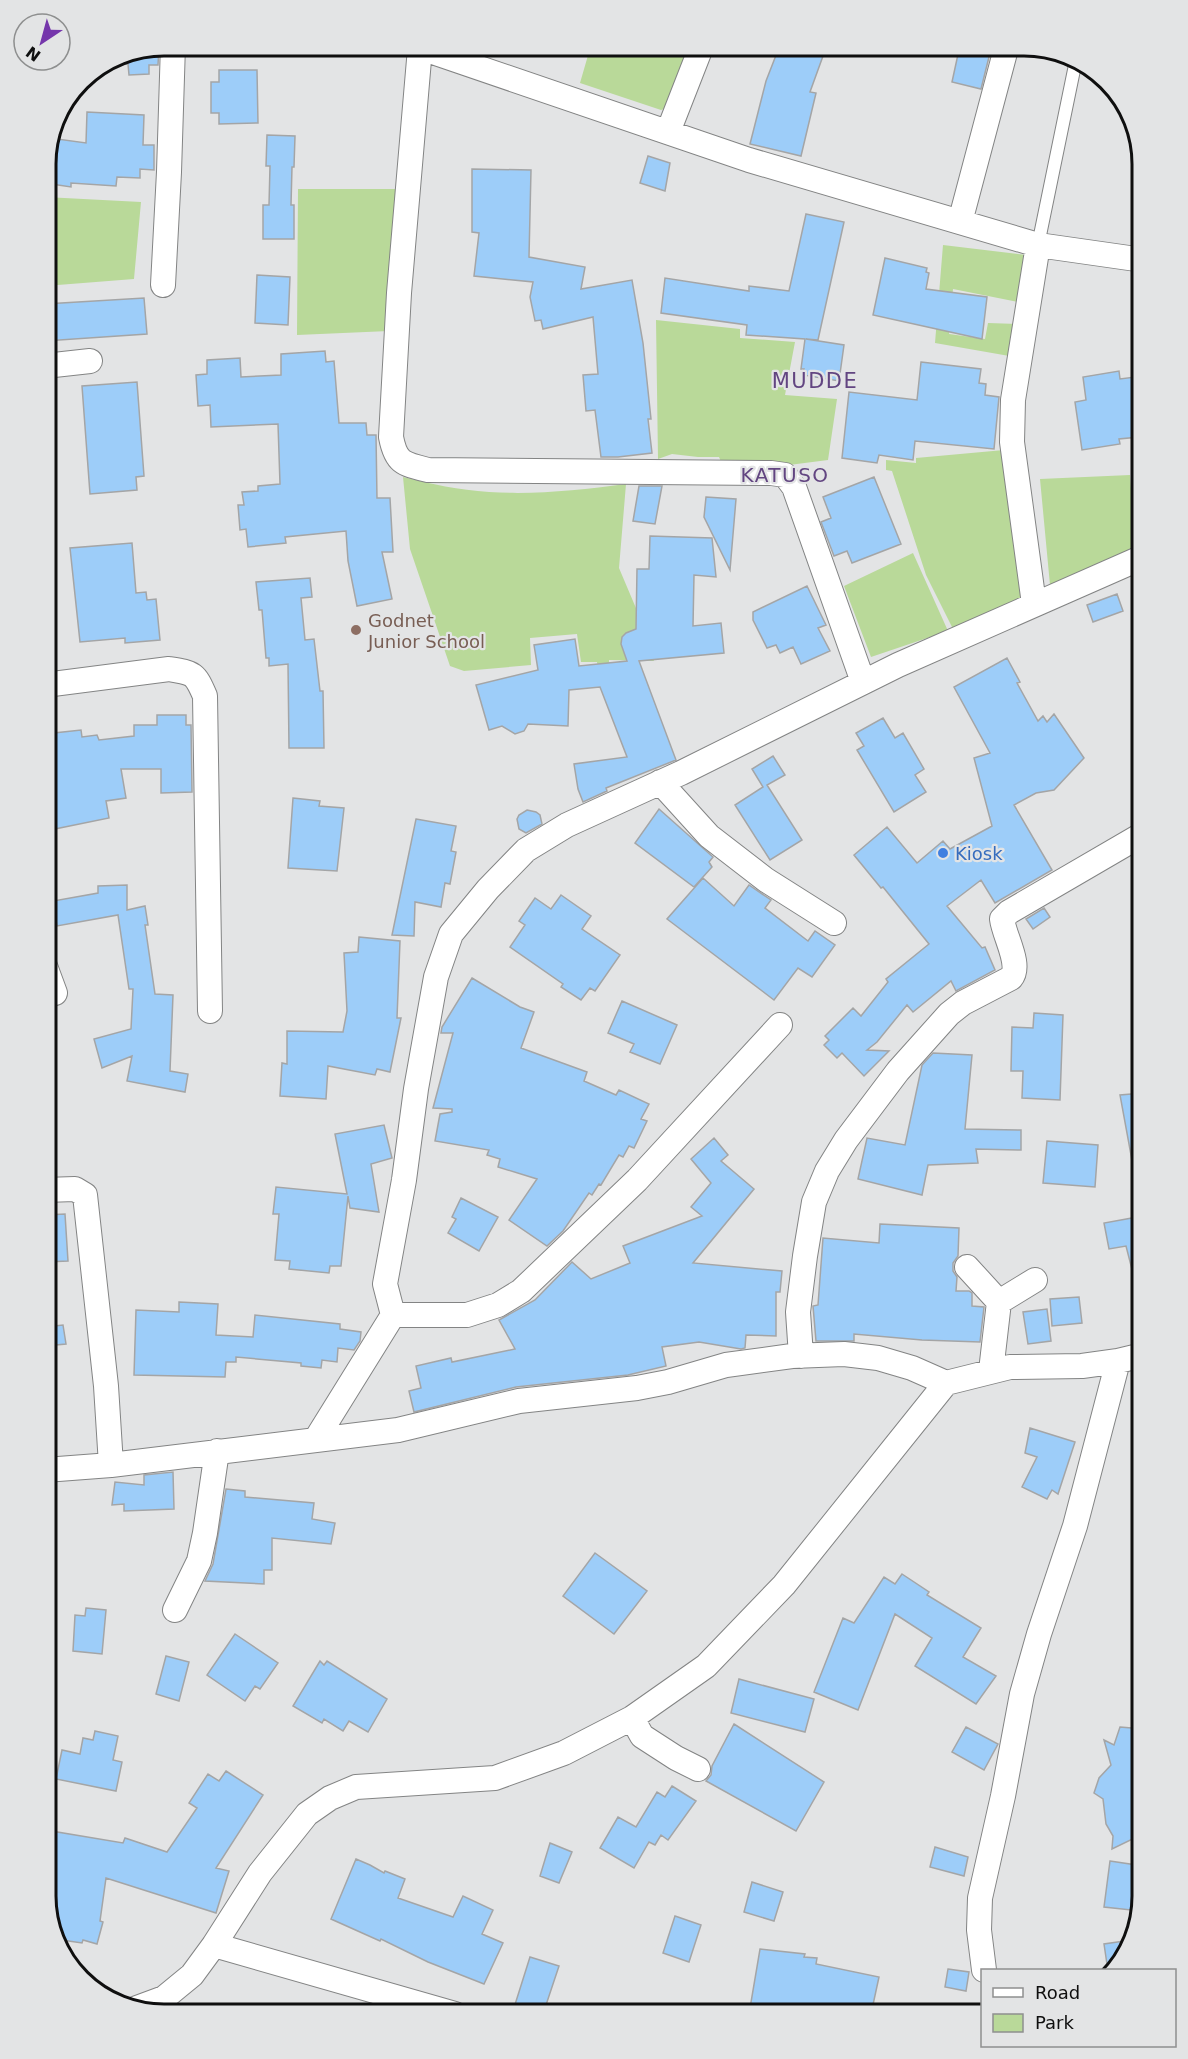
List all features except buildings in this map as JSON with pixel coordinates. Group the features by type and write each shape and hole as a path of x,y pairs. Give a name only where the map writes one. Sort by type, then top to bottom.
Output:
{"street":[{"path":"163,285 173,56"},
{"path":"415,56 391,437 394,453 406,464 428,470 771,472 785,475 794,487 863,682"},
{"path":"443,56 750,160 1038,245 1132,258"},
{"path":"668,132 698,56"},
{"path":"960,222 1004,56"},
{"path":"1034,604 1012,442 1013,410 1038,245"},
{"path":"56,365 90,361"},
{"path":"316,1439 393,1315 385,1284 436,977 451,934 488,889 526,850 567,825 863,682 1132,562"},
{"path":"56,684 169,669 186,672 197,678 205,696 210,1011"},
{"path":"660,782 708,836 766,880 834,923"},
{"path":"801,1356 798,1312 814,1202 827,1171 846,1140 898,1071 949,1014 963,1003 1011,978 1015,973 1015,965 1002,919 1009,912 1132,840"},
{"path":"393,1315 467,1316 498,1305 521,1291 637,1180 780,1025"},
{"path":"56,1190 75,1189 85,1195 106,1386 111,1466"},
{"path":"967,1268 999,1302 992,1371"},
{"path":"999,1302 1035,1280"},
{"path":"56,1469 111,1466 398,1430 519,1401 637,1388 668,1382 726,1365 801,1356 844,1354 878,1358 912,1368 946,1383"},
{"path":"152,2002 164,1998 192,1975 260,1873 307,1814 330,1798 356,1787 495,1778 564,1753 632,1718 706,1666 784,1585 946,1383 1010,1366 1082,1366 1132,1358"},
{"path":"984,1969 979,1930 980,1898 1004,1796 1022,1694 1039,1634 1075,1526 1118,1361"},
{"path":"175,1610 199,1561 206,1533 217,1451"},
{"path":"632,1718 642,1736 698,1769"},
{"path":"214,1945 415,2003"}],"lane":[{"path":"1038,245 1074,68"}],"green space":[{"path":"588,56 685,56 673,106 661,110 580,83"},
{"path":"298,189 396,189 389,331 297,335"},
{"path":"56,198 141,202 134,279 56,285"},
{"path":"943,245 1026,255 1023,303 953,289 949,334 985,339 988,323 1021,324 1015,357 935,343"},
{"path":"656,320 740,329 740,338 795,342 785,395 837,399 828,460 789,465 723,466 719,457 672,454 658,459"},
{"path":"1004,450 1027,599 953,629 926,575 892,471 886,470 886,460 916,463 916,458"},
{"path":"1130,475 1132,551 1050,585 1040,479"},
{"path":"403,477 456,488 506,493 558,491 626,484 619,568 641,620 654,661 609,660 609,676 599,677 597,662 581,662 577,634 530,638 531,665 464,671 450,666 410,549"},
{"path":"913,553 948,631 871,657 844,586"}],"place":[{"name":"Godnet Junior School","path":"356,630"},
{"name":"Kiosk","path":"943,853"}],"district":[{"name":"MUDDE","path":"815,381"},
{"name":"KATUSO","path":"785,475"}]}
